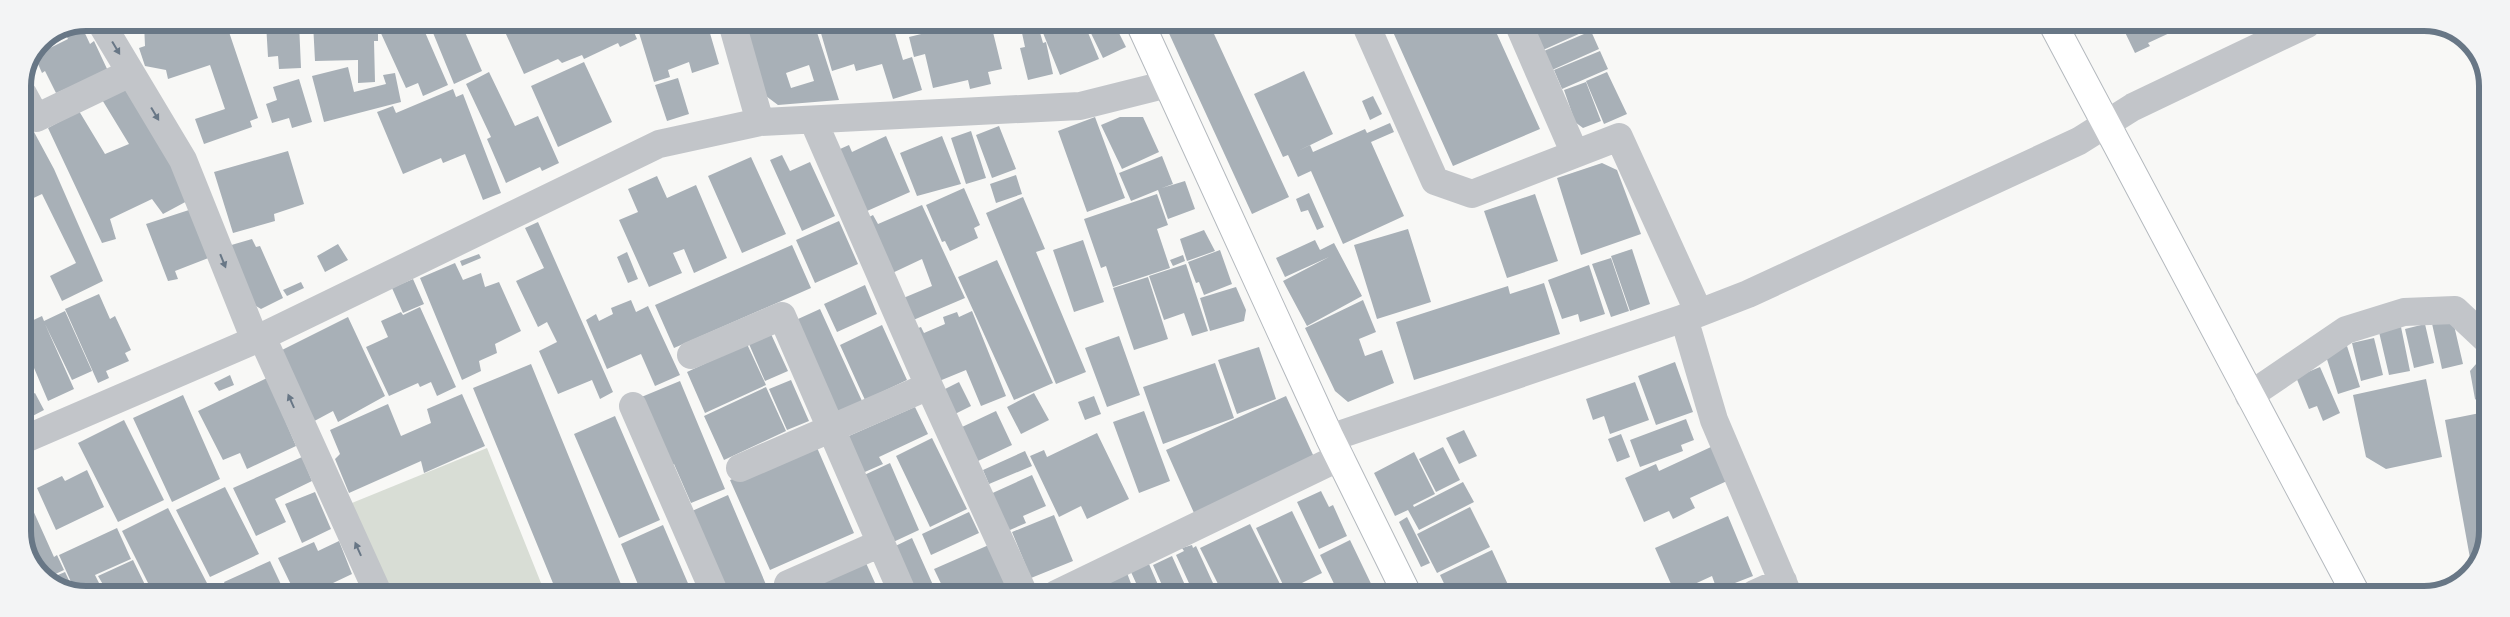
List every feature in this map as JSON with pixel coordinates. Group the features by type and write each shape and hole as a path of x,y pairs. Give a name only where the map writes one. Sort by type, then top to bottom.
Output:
{"street":[{"path":"106,31 182,160 258,339 375,586"},
{"path":"734,31 760,122"},
{"path":"1144,31 1335,448 1403,586"},
{"path":"1369,31 1435,181 1472,194 1619,137 1692,316 1714,420 1785,586"},
{"path":"1521,31 1575,154"},
{"path":"2058,31 2249,396 2352,586"},
{"path":"1071,586 1335,448 1748,294 2062,150 2132,107 2292,31"},
{"path":"31,109 36,118 130,72"},
{"path":"31,437 258,339 659,144 760,122 1080,106 1168,84"},
{"path":"813,120 929,386 1020,586"},
{"path":"2249,396 2346,330 2404,312 2455,310 2479,332"},
{"path":"691,355 782,316 900,586"},
{"path":"740,468 929,386"},
{"path":"633,406 712,586"},
{"path":"788,584 881,543"}],"shaded area":[{"path":"487,448 542,586 385,586 347,505"}],"building":[{"path":"84,31 90,44 94,41 108,71 56,93 45,71 42,73 37,62 44,51 68,39 66,35"},
{"path":"144,31 204,31 205,34 213,31 229,31 258,118 250,121 252,127 204,144 195,119 225,109 210,65 168,79 166,70 145,66 139,48 145,46"},
{"path":"266,31 299,31 301,68 279,69 278,56 268,57"},
{"path":"313,31 378,31 378,41 374,41 375,82 358,83 358,60 315,61"},
{"path":"380,31 424,31 448,85 423,96 418,83 406,88"},
{"path":"432,31 464,31 482,71 454,84"},
{"path":"505,31 634,31 637,39 620,47 618,43 584,59 582,55 562,63 558,59 524,74"},
{"path":"638,31 709,31 719,64 692,73 689,62 668,70 670,77 654,82"},
{"path":"744,31 817,31 839,100 778,105 766,96","holes":["809,65 814,81 791,88 786,73"]},
{"path":"820,31 894,31 903,60 912,57 922,90 893,99 882,64 856,71 854,64 832,71"},
{"path":"933,31 993,31 1002,69 988,72 991,84 970,89 968,80 933,88 925,54 914,57 909,37"},
{"path":"1040,31 1043,43 1046,42 1053,74 1028,80 1020,48 1025,47 1022,33"},
{"path":"1042,31 1087,31 1099,59 1060,75"},
{"path":"1090,31 1118,31 1126,47 1103,58"},
{"path":"1168,31 1213,31 1289,197 1252,214"},
{"path":"1393,31 1496,31 1540,129 1453,166"},
{"path":"1535,31 1586,31 1543,50"},
{"path":"1591,31 1599,49 1552,70 1544,51"},
{"path":"2124,31 2174,31 2148,43 2150,46 2135,53"},
{"path":"1600,51 1608,69 1562,89 1554,70"},
{"path":"584,62 612,122 558,147 531,86"},
{"path":"348,67 354,92 386,84 383,75 395,73 401,102 324,122 312,76"},
{"path":"1304,71 1333,134 1310,145 1313,152 1365,129 1367,133 1390,123 1394,132 1371,142 1404,216 1343,244 1311,171 1298,177 1288,155 1283,157 1254,94"},
{"path":"489,72 515,126 538,116 559,163 542,171 540,167 506,183 487,139 491,137 466,84"},
{"path":"1607,72 1627,114 1604,124 1586,81"},
{"path":"678,78 689,114 667,121 655,85"},
{"path":"299,79 312,122 292,128 289,118 272,123 266,104 277,100 273,87"},
{"path":"1586,82 1601,121 1583,128 1575,122 1564,90"},
{"path":"123,86 169,157 189,200 163,214 152,199 110,219 116,239 102,243 48,128 79,111 105,154 129,144 101,98"},
{"path":"453,89 456,97 463,94 501,193 483,200 465,154 443,163 441,158 403,174 377,112 393,106 396,113"},
{"path":"1373,96 1382,114 1370,120 1362,101"},
{"path":"1095,117 1125,198 1087,212 1058,131"},
{"path":"1120,117 1143,117 1159,152 1122,169 1101,125"},
{"path":"31,126 54,169 103,281 62,301 50,276 76,263 42,194 31,199"},
{"path":"999,126 1016,169 992,178 976,135"},
{"path":"971,131 986,178 966,184 951,138"},
{"path":"886,136 910,192 858,215 831,153 849,145 852,152"},
{"path":"942,136 961,184 917,196 900,153"},
{"path":"288,151 304,204 274,214 275,221 233,233 214,172"},
{"path":"782,155 790,171 810,162 835,216 802,231 770,160"},
{"path":"1162,156 1173,184 1162,188 1185,181 1195,209 1168,219 1158,190 1131,201 1119,173"},
{"path":"751,157 786,234 742,253 708,176"},
{"path":"1602,163 1617,170 1641,234 1581,255 1557,178"},
{"path":"1016,175 1022,194 996,203 990,184"},
{"path":"657,176 667,198 696,185 727,258 694,273 684,249 673,253 682,273 649,287 619,220 638,212 628,189"},
{"path":"964,188 980,225 974,228 978,238 950,251 945,241 942,242 926,205"},
{"path":"1309,193 1324,227 1317,230 1308,210 1301,212 1296,199"},
{"path":"1157,194 1168,225 1157,229 1170,268 1113,287 1106,266 1101,268 1084,219"},
{"path":"1535,194 1558,261 1507,278 1484,211"},
{"path":"1023,197 1045,249 1036,252 1086,372 1056,384 986,213"},
{"path":"922,205 965,298 911,321 901,299 932,286 922,259 886,276 861,221 873,215 878,224"},
{"path":"192,209 211,257 175,271 178,279 168,281 146,224"},
{"path":"839,221 858,264 815,283 796,240"},
{"path":"538,222 613,392 600,399 592,380 558,394 539,351 557,342 547,322 538,327 516,281 544,268 525,228"},
{"path":"1408,229 1431,302 1377,319 1354,245"},
{"path":"1204,230 1215,251 1187,261 1180,239"},
{"path":"252,239 256,247 260,246 283,298 261,309 248,301 228,246"},
{"path":"1083,240 1104,302 1074,312 1053,250"},
{"path":"1315,240 1320,250 1334,243 1362,296 1307,326 1283,281 1329,257 1285,277 1276,258"},
{"path":"338,244 348,260 325,272 317,256"},
{"path":"792,245 811,288 674,348 655,305"},
{"path":"1632,249 1650,304 1630,311 1611,256"},
{"path":"1220,250 1232,284 1204,295 1199,282 1196,283 1188,262"},
{"path":"627,252 638,279 628,283 617,257"},
{"path":"479,254 481,258 462,266 460,261"},
{"path":"1183,255 1185,261 1173,266 1170,260"},
{"path":"1611,258 1629,311 1611,317 1592,264"},
{"path":"997,260 1053,383 1014,400 958,277"},
{"path":"455,263 463,280 481,273 485,287 499,282 521,331 495,344 497,353 479,361 481,371 462,380 420,278"},
{"path":"1186,264 1208,331 1192,336 1184,313 1164,320 1149,276"},
{"path":"1589,265 1605,314 1580,322 1578,314 1562,319 1548,280"},
{"path":"1148,277 1168,339 1134,350 1113,288"},
{"path":"413,279 424,304 403,313 392,288"},
{"path":"301,282 304,288 287,296 283,290"},
{"path":"1544,283 1560,334 1414,380 1396,322 1508,286 1510,294"},
{"path":"865,285 877,314 837,332 824,304"},
{"path":"1236,287 1246,310 1244,321 1210,331 1200,298"},
{"path":"99,294 110,319 115,316 131,350 125,353 129,361 106,371 109,378 98,383 65,309"},
{"path":"631,300 636,312 648,306 680,375 655,386 641,354 607,369 586,320 596,314 599,321 613,314 611,308"},
{"path":"1363,300 1376,332 1359,339 1365,356 1382,350 1394,383 1348,402 1335,391 1305,328"},
{"path":"420,307 456,387 437,396 431,382 420,387 418,383 389,396 366,347 388,337 381,321 401,312 403,315"},
{"path":"820,309 862,401 829,416 787,324"},
{"path":"65,311 92,371 72,380 45,324 74,389 48,401 31,361 31,321 42,316 44,321"},
{"path":"972,311 1006,396 981,406 966,370 932,384 910,331 921,327 924,333 945,324 943,317 957,312 959,317"},
{"path":"348,317 385,396 338,422 333,411 307,425 274,354"},
{"path":"2431,319 2453,321 2463,364 2442,369"},
{"path":"2425,324 2434,363 2414,368 2405,329"},
{"path":"882,325 907,380 865,400 840,345"},
{"path":"2401,327 2410,371 2389,375 2379,332"},
{"path":"771,334 788,371 765,381 749,344"},
{"path":"1119,336 1140,395 1107,407 1085,348"},
{"path":"2374,338 2383,375 2361,381 2352,343"},
{"path":"747,344 766,385 705,413 687,372"},
{"path":"2347,346 2360,387 2338,394 2325,353"},
{"path":"1259,347 1276,399 1237,414 1218,360"},
{"path":"2479,361 2479,402 2475,399 2470,371"},
{"path":"1675,362 1693,412 1656,425 1638,376"},
{"path":"1215,363 1234,418 1163,444 1143,387"},
{"path":"531,364 622,586 554,586 473,388"},
{"path":"2320,367 2340,413 2323,421 2317,406 2309,409 2296,377"},
{"path":"230,375 234,385 219,391 214,383"},
{"path":"267,378 296,446 247,469 240,453 223,460 198,411"},
{"path":"2426,379 2442,457 2386,469 2366,457 2353,395"},
{"path":"791,380 809,421 787,430 769,389"},
{"path":"680,381 725,489 691,503 674,464 667,467 639,398"},
{"path":"959,382 971,406 947,418 935,394"},
{"path":"1635,382 1649,420 1610,434 1604,416 1593,420 1586,399"},
{"path":"766,387 786,431 724,460 704,416"},
{"path":"35,393 44,410 31,417 31,395"},
{"path":"1034,393 1049,420 1021,434 1007,407"},
{"path":"462,394 485,446 424,473 421,461 349,493 335,459 340,454 330,430 388,404 401,436 431,423 427,409"},
{"path":"183,395 220,479 172,502 133,418"},
{"path":"1094,396 1101,414 1085,420 1078,402"},
{"path":"1286,396 1314,457 1194,513 1166,450"},
{"path":"915,407 928,434 879,457 883,464 858,475 842,439"},
{"path":"996,411 1012,445 978,461 962,427"},
{"path":"1144,411 1170,481 1139,493 1113,422"},
{"path":"2479,413 2479,530 2476,548 2470,558 2445,420"},
{"path":"615,416 660,520 619,538 574,434"},
{"path":"1686,419 1694,440 1681,445 1683,451 1640,467 1630,440"},
{"path":"124,420 164,500 118,522 78,443"},
{"path":"1464,430 1477,456 1459,464 1446,438"},
{"path":"1097,433 1129,499 1087,519 1081,506 1059,517 1030,456 1044,450 1047,457"},
{"path":"1621,434 1630,457 1617,462 1608,439"},
{"path":"932,438 967,509 930,527 896,456"},
{"path":"815,443 854,533 770,570 730,480"},
{"path":"1443,447 1460,480 1436,492 1419,459"},
{"path":"1711,447 1727,481 1690,498 1695,508 1673,519 1669,511 1644,522 1625,478 1656,464 1659,471"},
{"path":"1025,451 1032,466 989,484 983,470"},
{"path":"1414,452 1435,494 1413,505 1414,507 1463,482 1474,502 1419,530 1408,510 1395,516 1374,473"},
{"path":"302,457 312,481 275,499 286,522 256,536 233,488"},
{"path":"890,463 919,530 889,544 860,477"},
{"path":"87,470 104,507 56,530 37,488 62,476 65,481"},
{"path":"1032,475 1046,506 1023,516 1026,523 1003,533 986,496"},
{"path":"225,487 259,554 210,577 176,510"},
{"path":"1321,491 1329,507 1333,505 1347,536 1319,549 1297,502"},
{"path":"315,492 331,529 302,543 285,504"},
{"path":"728,495 767,586 724,586 692,511"},
{"path":"31,506 54,557 57,555 64,570 54,575 45,567 35,552 31,534"},
{"path":"1470,507 1490,547 1437,573 1417,534"},
{"path":"168,508 208,585 150,586 122,531"},
{"path":"1292,511 1322,573 1296,586 1284,586 1256,528"},
{"path":"969,512 979,533 931,555 922,534"},
{"path":"1054,515 1073,561 1031,578 1012,532"},
{"path":"1728,516 1753,576 1727,586 1716,586 1712,576 1690,586 1672,586 1655,548"},
{"path":"1407,517 1430,563 1421,567 1399,522"},
{"path":"1250,524 1281,586 1219,586 1200,548"},
{"path":"663,525 689,586 639,586 621,544"},
{"path":"117,528 131,559 95,575 100,586 87,586 72,584 59,555"},
{"path":"912,538 933,586 903,586 887,550"},
{"path":"1350,540 1372,586 1335,586 1320,555"},
{"path":"339,541 352,574 327,586 292,586 278,558 314,542 318,551"},
{"path":"991,544 1011,586 942,586 934,569"},
{"path":"1192,545 1193,548 1196,546 1214,586 1190,586 1176,555 1184,551 1182,548"},
{"path":"1492,550 1509,586 1445,586 1440,575"},
{"path":"1172,556 1185,586 1162,586 1153,565"},
{"path":"133,560 146,586 104,586 98,576"},
{"path":"270,561 282,586 226,586 224,582"},
{"path":"866,563 876,586 806,586"},
{"path":"1149,564 1159,586 1137,586 1131,572"},
{"path":"65,572 70,583 59,578 56,576"},
{"path":"1127,573 1132,586 1111,586 1109,581"}]}
